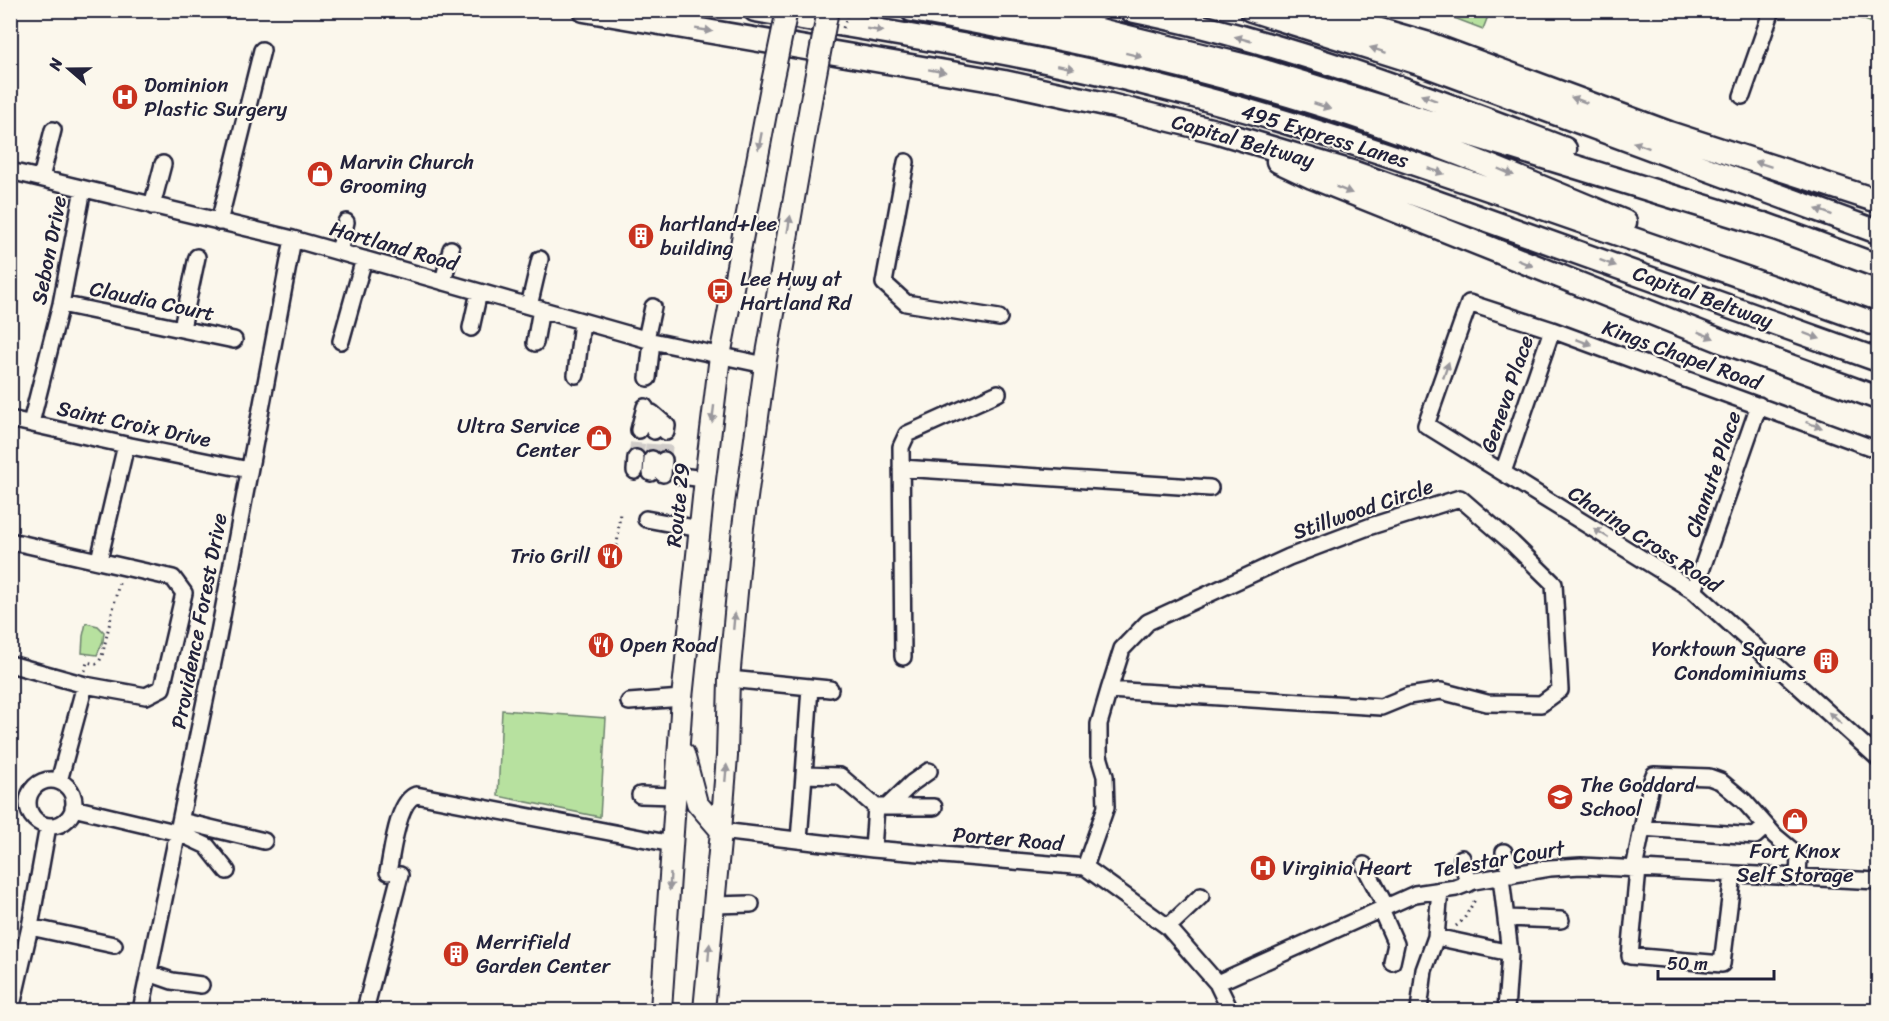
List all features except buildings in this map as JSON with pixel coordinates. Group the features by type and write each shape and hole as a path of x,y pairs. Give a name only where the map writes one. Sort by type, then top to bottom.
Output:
{"highway":[{"name":"Capital Beltway","path":"584,10 1004,82 1215,131 1355,173 1878,360"},
{"name":"495 Express Lanes","path":"755,10 932,40 1158,86 1354,143 1878,325"},
{"path":"912,10 1114,50 1221,76 1315,103 1422,139 1498,169 1822,304"},
{"path":"1005,10 1075,24 1254,68 1778,229"},
{"path":"1130,10 1229,35 1409,90 1878,266"},
{"path":"1251,10 1422,64 1878,232"},
{"path":"1311,10 1429,44 1668,133 1878,201"},
{"path":"1215,131 1334,186 1724,342 1878,398"}],"main road":[{"name":"Route 29","path":"661,1011 682,699 720,356 787,10"},
{"path":"704,1011 722,831 728,756 729,679 743,527 765,364 828,10"},
{"path":"680,740 697,803 722,831"}],"street":[{"path":"1742,96 1772,10"},
{"path":"219,222 262,50"},
{"path":"41,178 52,130"},
{"path":"906,162 884,283 906,303 999,318"},
{"path":"152,206 163,164"},
{"name":"Hartland Road","path":"10,171 293,239 649,340 765,364"},
{"name":"Sebon Drive","path":"30,423 61,304 83,189"},
{"path":"339,252 346,222"},
{"name":"Providence Forest Drive","path":"141,1011 180,827 293,239"},
{"path":"443,282 451,249"},
{"path":"182,328 197,257"},
{"path":"341,341 364,259"},
{"path":"535,343 535,308 540,259"},
{"path":"471,328 479,292"},
{"name":"Kings Chapel Road","path":"1426,425 1469,303 1552,330 1878,450"},
{"name":"Claudia Court","path":"61,304 234,340"},
{"path":"648,378 652,307"},
{"path":"576,375 582,321"},
{"name":"Geneva Place","path":"1503,471 1552,330"},
{"path":"903,657 901,447 907,434 998,393"},
{"name":"Chanute Place","path":"1694,591 1759,405"},
{"path":"645,407 667,426 653,431 645,407"},
{"name":"Saint Croix Drive","path":"10,419 126,446 249,470"},
{"name":"Charing Cross Road","path":"1426,425 1694,591 1878,758"},
{"path":"99,560 126,446"},
{"path":"901,468 1210,488"},
{"path":"680,476 705,479"},
{"name":"Stillwood Circle","path":"1085,867 1106,807 1106,776 1099,756 1099,724 1109,690 1122,649 1148,622 1289,558 1371,526 1460,498 1512,543 1554,584 1560,690 1541,704 1487,703 1441,691 1408,696 1381,707 1109,690"},
{"path":"646,519 700,529"},
{"path":"10,541 173,578 184,593 162,688 146,696 83,685 10,664"},
{"path":"729,679 830,689"},
{"path":"59,781 83,685"},
{"path":"799,840 810,687"},
{"path":"629,702 682,699"},
{"path":"873,849 882,806 930,771"},
{"path":"804,775 840,776 882,806 934,807"},
{"path":"1733,874 1722,964 1630,956 1636,869 1642,828 1654,775 1709,777 1720,781 1744,801 1775,836 1799,856 1798,877"},
{"path":"51,780 59,781 69,789 74,802 73,808 67,820 55,826 48,826 41,824 30,813 29,798 37,785 51,780"},
{"path":"364,1011 394,874 402,810 407,800 416,795 672,844"},
{"path":"640,795 676,796"},
{"path":"73,808 264,841"},
{"path":"11,1011 30,927 48,826"},
{"path":"1642,828 1755,836 1766,826"},
{"path":"180,827 207,846 227,871"},
{"name":"Porter Road","path":"722,831 873,849 1085,867 1168,927 1217,983 1230,1011"},
{"path":"1503,852 1510,953 1506,1011"},
{"path":"1462,858 1468,884"},
{"path":"1364,866 1396,944 1392,963"},
{"name":"Telestar Court","path":"1217,983 1415,894 1456,888 1506,876 1581,866 1878,881"},
{"path":"1419,1011 1424,970 1436,937 1440,891"},
{"path":"1168,927 1201,896"},
{"path":"714,905 752,904"},
{"path":"1507,918 1561,920"},
{"path":"30,927 114,945"},
{"path":"1436,937 1510,953"},
{"path":"149,973 172,981 201,986"}],"path":[{"path":"616,546 620,512"},
{"path":"83,685 87,662 96,664 102,656 123,566"},
{"path":"1452,929 1464,919 1476,898"}],"green space":[{"path":"1436,11 1490,11 1483,29"},
{"path":"1839,11 1878,11 1878,25"},
{"path":"86,623 98,626 104,632 97,655 82,653"},
{"path":"502,710 606,718 600,817 498,796"}],"tunnel":[{"path":"636,458 639,430"},
{"path":"652,459 654,431"},
{"path":"664,460 666,432"}],"place":[{"name":"Dominion Plastic Surgery","path":"125,97"},
{"name":"Marvin Church Grooming","path":"320,174"},
{"name":"hartland+lee building","path":"641,236"},
{"name":"Lee Hwy at Hartland Rd","path":"720,291"},
{"name":"Ultra Service Center","path":"599,438"},
{"name":"Trio Grill","path":"610,556"},
{"name":"Open Road","path":"601,645"},
{"name":"Yorktown Square Condominiums","path":"1826,661"},
{"name":"The Goddard School","path":"1560,797"},
{"name":"Fort Knox Self Storage","path":"1795,821"},
{"name":"Virginia Heart","path":"1263,868"},
{"name":"Merrifield Garden Center","path":"456,954"}]}
